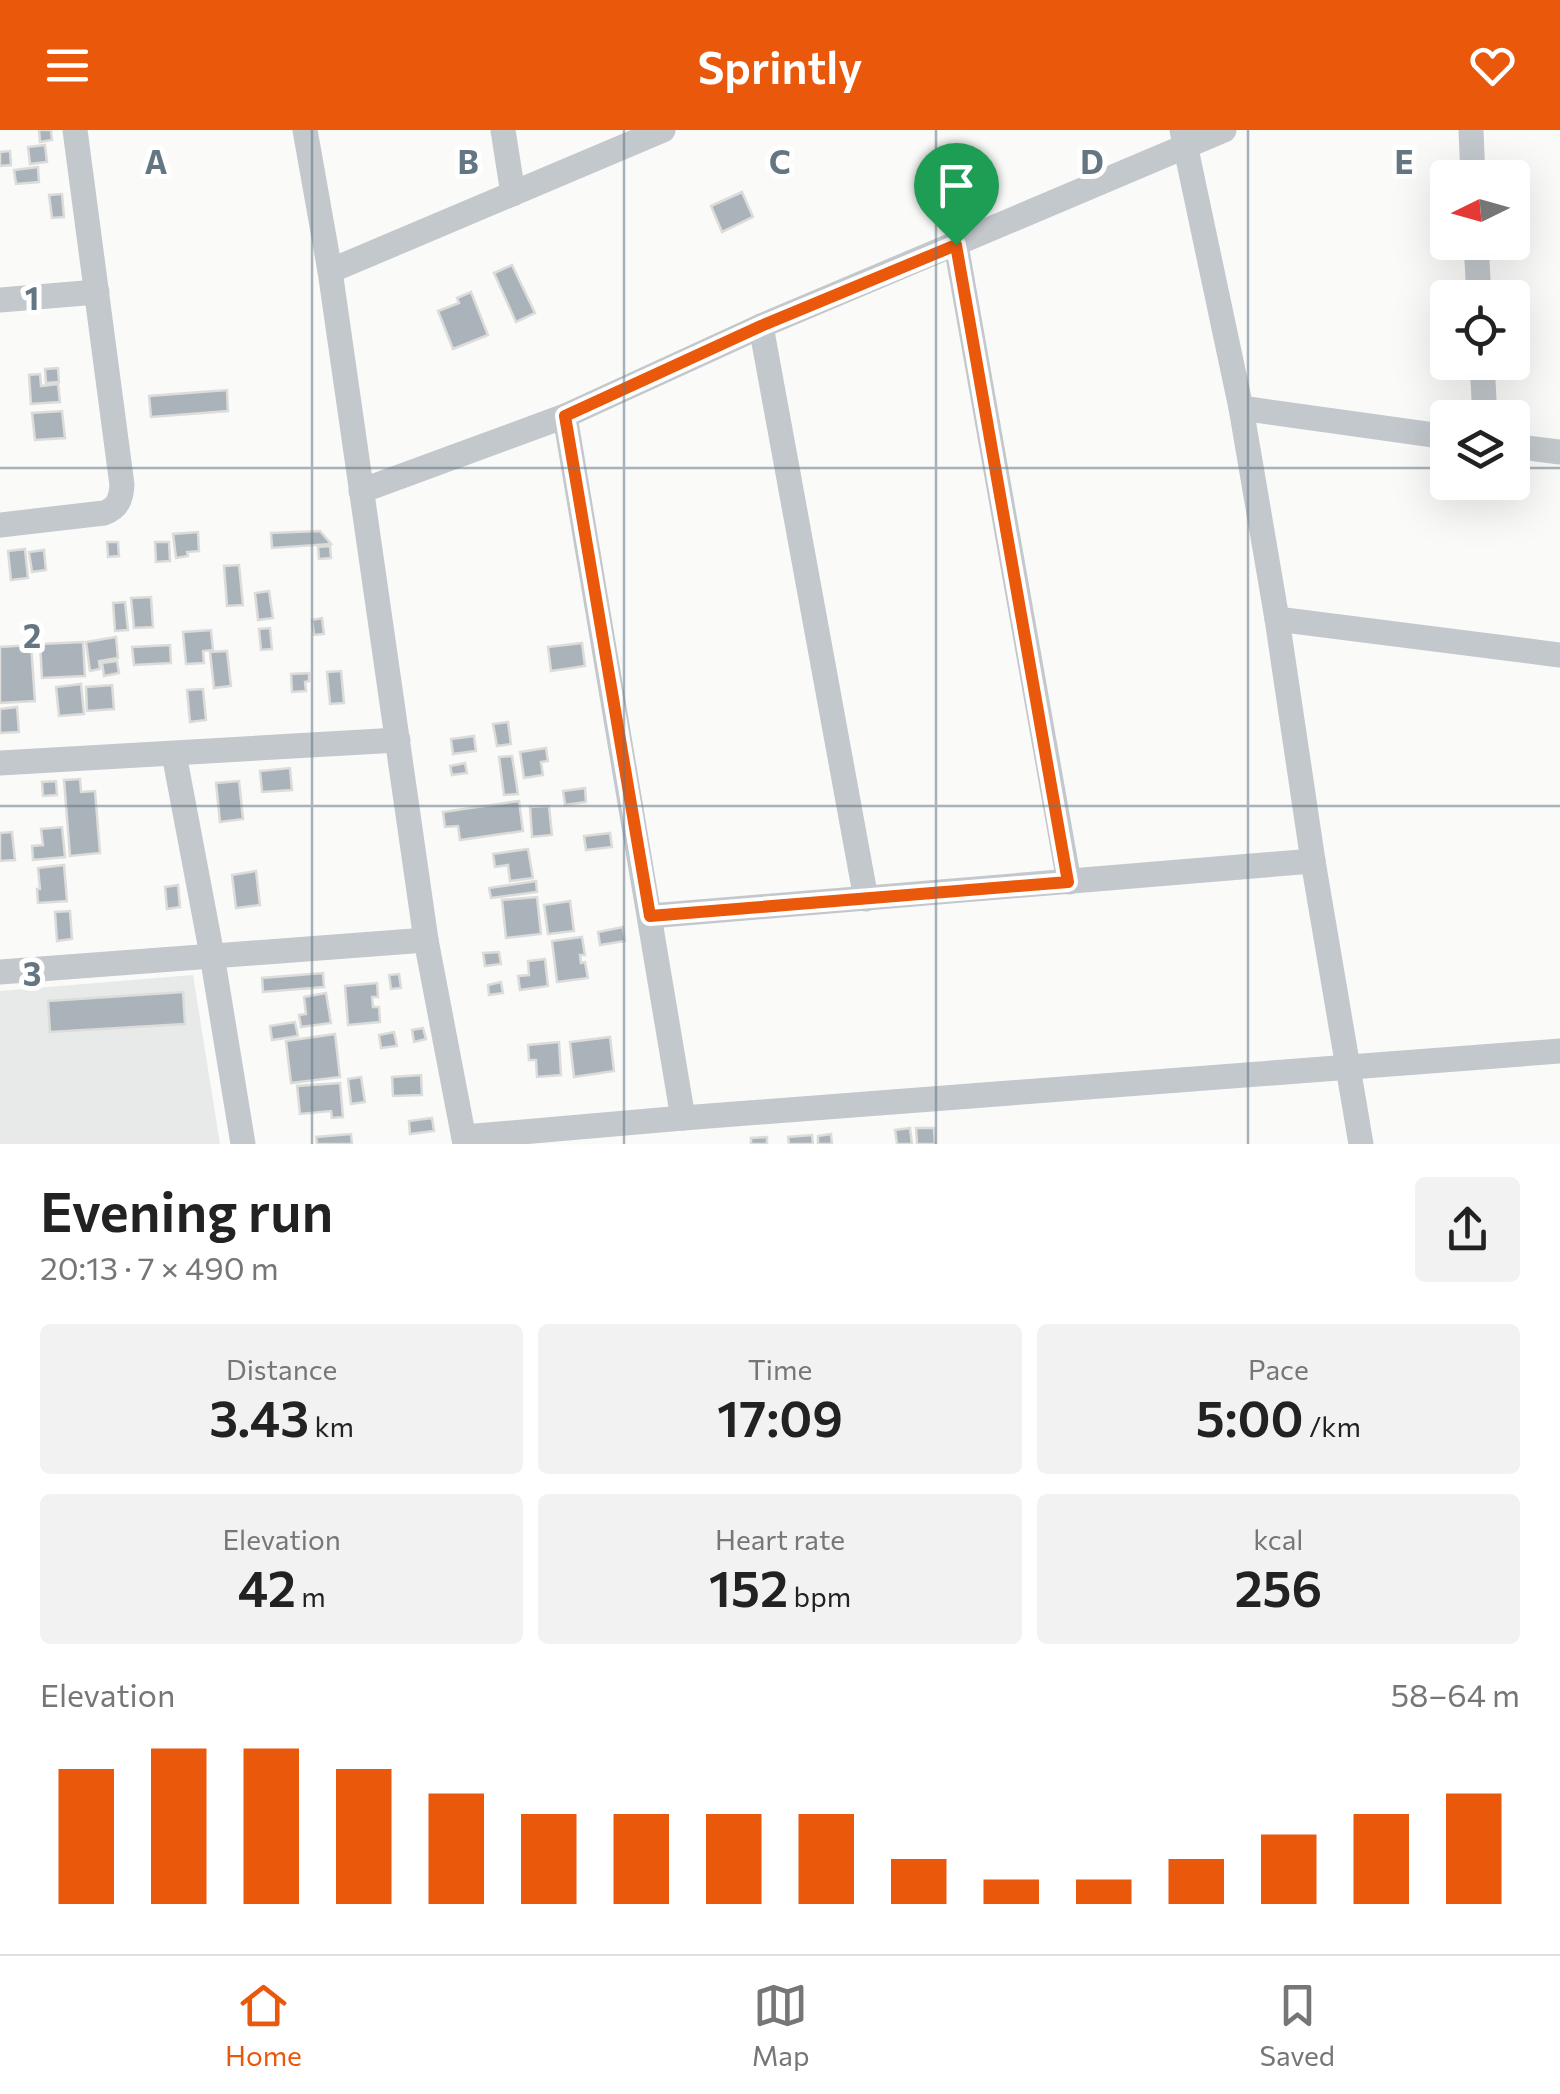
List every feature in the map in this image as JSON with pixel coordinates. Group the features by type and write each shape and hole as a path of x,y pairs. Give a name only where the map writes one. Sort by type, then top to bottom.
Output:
{"street":[{"path":"0,524 104,513 117,505 121,495 75,130"},
{"path":"306,130 330,271 426,940 465,1141 683,1118 1560,1050"},
{"path":"503,130 513,194"},
{"path":"330,271 663,130"},
{"path":"361,491 565,416 761,326 956,245 1184,138 1224,130"},
{"path":"1471,130 1472,160"},
{"path":"1184,138 1241,408 1360,1144"},
{"path":"956,245 1068,882"},
{"path":"0,300 96,292"},
{"path":"761,326 866,899"},
{"path":"1241,408 1430,434"},
{"path":"565,416 683,1118"},
{"path":"1530,448 1560,452"},
{"path":"1277,618 1560,655"},
{"path":"0,763 398,740"},
{"path":"174,754 243,1144"},
{"path":"650,916 1313,861"},
{"path":"0,972 426,940"}],"shaded area":[{"path":"193,975 220,1144 0,1144 0,991"}],"building":[{"path":"39,130 51,130 52,140 40,142"},
{"path":"45,145 47,162 30,164 28,147"},
{"path":"10,151 11,165 0,166 0,152"},
{"path":"38,167 39,182 16,184 14,170"},
{"path":"742,192 753,217 722,232 711,206"},
{"path":"62,194 64,217 52,218 49,195"},
{"path":"512,265 535,313 516,322 494,273"},
{"path":"471,292 488,335 453,349 438,311 459,303 457,298"},
{"path":"58,368 59,382 46,383 45,369"},
{"path":"40,374 41,386 58,384 60,402 31,404 29,375"},
{"path":"227,390 228,411 151,417 149,396"},
{"path":"62,411 65,438 35,440 32,413"},
{"path":"320,531 331,544 272,548 271,533"},
{"path":"198,532 199,551 176,558 173,534"},
{"path":"107,542 118,542 119,556 108,557"},
{"path":"155,542 169,542 170,561 156,562"},
{"path":"330,546 331,558 319,559 318,547"},
{"path":"25,549 28,578 11,580 8,551"},
{"path":"44,550 46,570 32,572 29,552"},
{"path":"239,565 243,605 227,606 224,566"},
{"path":"269,591 273,618 258,620 255,593"},
{"path":"151,597 153,627 134,628 131,598"},
{"path":"125,602 128,630 115,631 113,603"},
{"path":"322,618 324,634 314,635 312,620"},
{"path":"270,628 272,649 261,650 259,629"},
{"path":"211,630 213,650 203,651 204,663 186,664 183,632"},
{"path":"116,637 118,658 99,661 100,669 90,671 86,642"},
{"path":"83,642 85,676 42,678 40,644"},
{"path":"582,643 585,666 551,671 548,647"},
{"path":"31,645 35,701 0,703 0,647"},
{"path":"170,645 171,663 134,665 132,647"},
{"path":"227,651 231,686 214,688 210,652"},
{"path":"117,661 119,673 104,676 102,663"},
{"path":"341,671 344,703 330,704 327,672"},
{"path":"309,673 306,691 292,692 291,674"},
{"path":"81,684 84,714 59,716 56,687"},
{"path":"112,685 114,709 87,711 86,687"},
{"path":"203,689 206,720 190,722 187,690"},
{"path":"17,707 19,732 0,733 0,709"},
{"path":"508,722 511,744 497,746 493,724"},
{"path":"474,736 476,751 453,754 451,739"},
{"path":"546,748 548,761 541,762 543,775 524,778 520,752"},
{"path":"512,756 518,794 504,795 499,757"},
{"path":"465,763 467,773 452,775 450,766"},
{"path":"290,768 292,790 262,792 260,771"},
{"path":"80,779 81,792 95,791 100,853 70,856 64,780"},
{"path":"56,781 57,795 43,796 42,782"},
{"path":"239,781 243,819 220,822 216,783"},
{"path":"585,788 586,802 565,805 563,791"},
{"path":"519,801 523,831 460,840 458,826 445,827 443,812"},
{"path":"549,806 552,835 532,837 530,807"},
{"path":"62,827 65,857 33,860 32,846 43,845 41,829"},
{"path":"12,832 15,860 0,861 0,833"},
{"path":"610,833 612,847 586,850 584,836"},
{"path":"528,849 533,878 510,881 508,865 495,867 493,854"},
{"path":"64,865 67,901 38,903 38,868"},
{"path":"256,871 260,905 236,908 232,875"},
{"path":"536,881 537,892 491,898 489,888"},
{"path":"178,885 180,907 167,909 165,887"},
{"path":"537,897 541,934 506,938 502,900"},
{"path":"570,901 574,931 548,934 544,905"},
{"path":"70,911 72,939 57,941 55,912"},
{"path":"623,927 625,941 600,945 598,932"},
{"path":"582,937 585,955 580,955 581,963 585,962 588,978 557,982 552,941"},
{"path":"499,952 501,964 485,966 483,953"},
{"path":"545,959 548,986 520,990 518,976 529,975 528,961"},
{"path":"323,973 324,987 263,992 262,978"},
{"path":"399,974 401,988 391,989 389,975"},
{"path":"501,982 503,993 489,995 488,985"},
{"path":"377,983 378,997 372,997 373,1007 379,1007 380,1022 348,1025 345,986"},
{"path":"183,992 185,1024 50,1032 48,1001"},
{"path":"326,993 331,1023 301,1027 299,1015 306,1014 304,997"},
{"path":"295,1022 298,1036 272,1040 270,1026"},
{"path":"423,1028 426,1039 414,1042 412,1030"},
{"path":"394,1032 397,1046 381,1048 379,1035"},
{"path":"335,1034 340,1077 291,1083 286,1041"},
{"path":"610,1037 614,1071 574,1077 570,1042"},
{"path":"559,1042 561,1075 537,1077 536,1060 529,1060 528,1045"},
{"path":"421,1075 422,1095 393,1096 392,1077"},
{"path":"361,1077 365,1102 351,1104 348,1079"},
{"path":"340,1083 343,1117 332,1118 331,1111 300,1114 297,1086"},
{"path":"432,1118 434,1131 410,1134 409,1121"},
{"path":"910,1128 912,1144 897,1144 895,1130"},
{"path":"916,1128 934,1128 935,1144 917,1144"},
{"path":"351,1134 352,1144 317,1144 316,1137"},
{"path":"831,1134 832,1144 818,1144 818,1136"},
{"path":"812,1135 813,1144 789,1144 788,1137"},
{"path":"767,1137 767,1144 751,1144 751,1138"}],"route":[{"path":"956,245 1068,882 650,916 565,416 761,326 956,245"}]}
